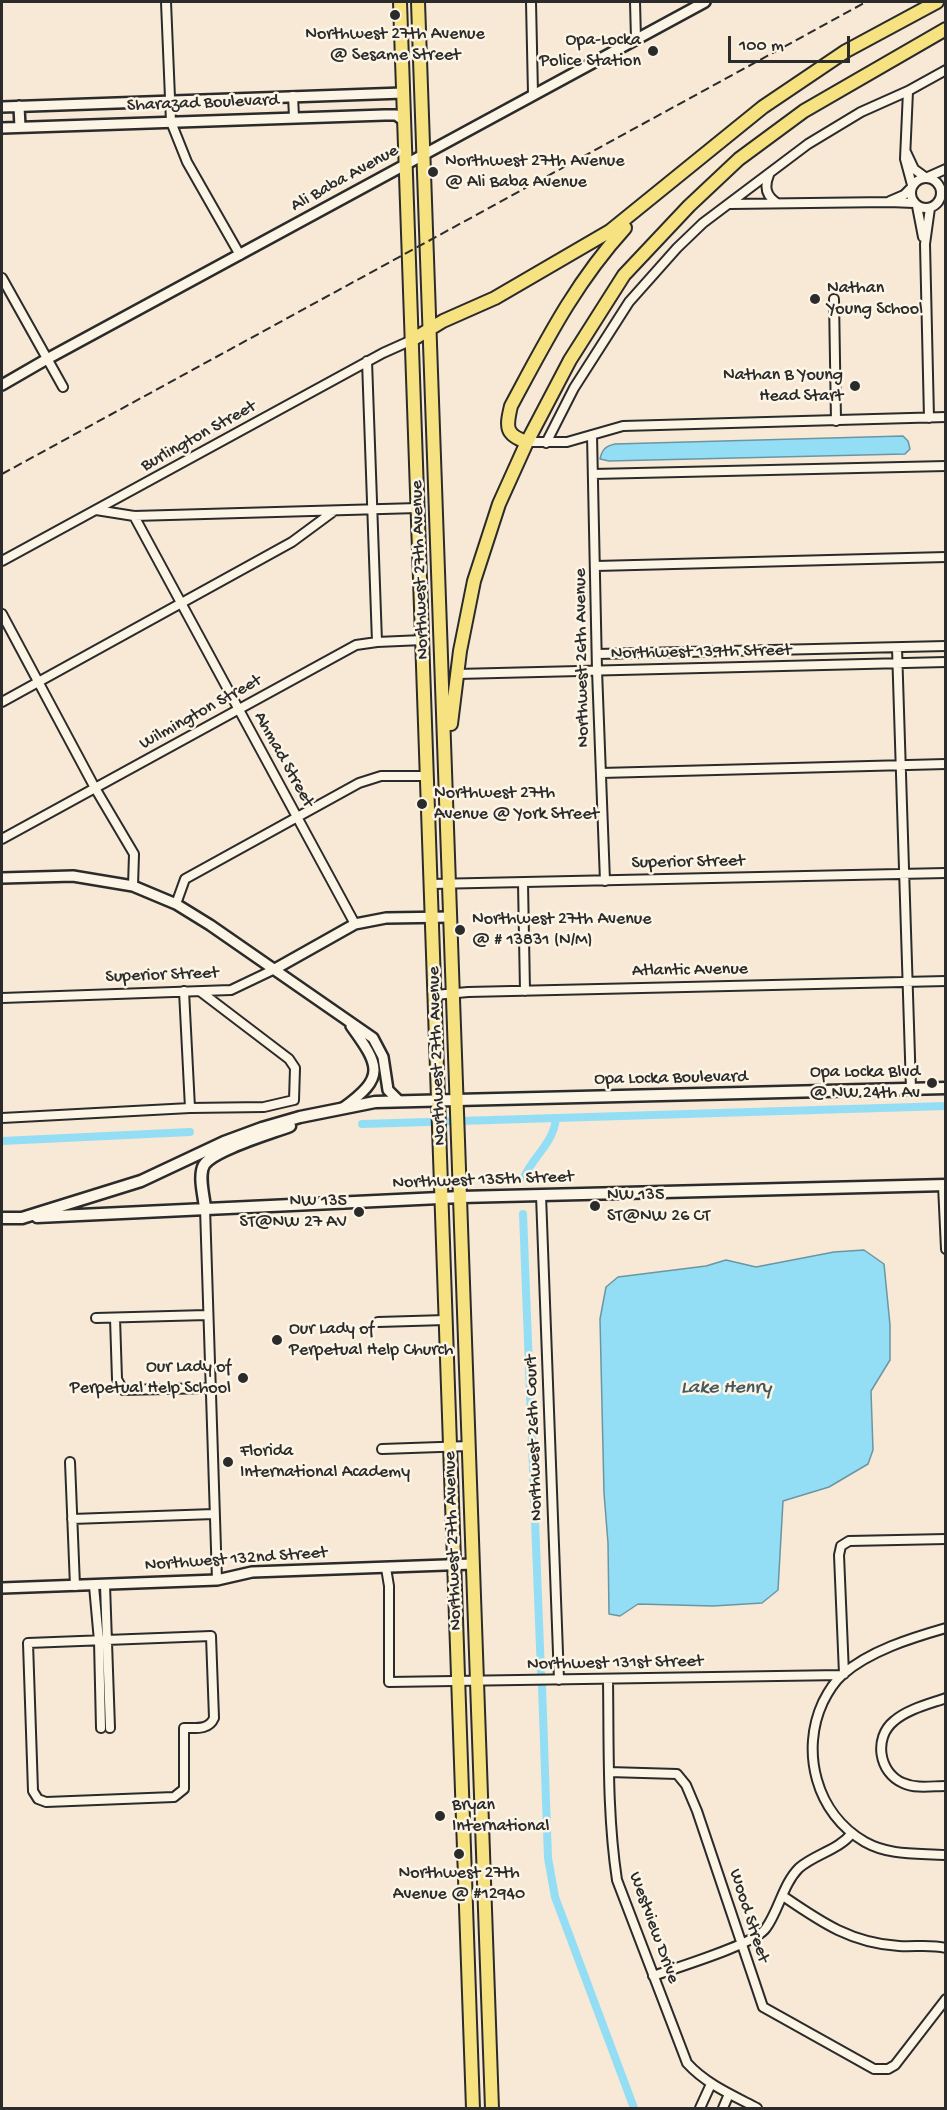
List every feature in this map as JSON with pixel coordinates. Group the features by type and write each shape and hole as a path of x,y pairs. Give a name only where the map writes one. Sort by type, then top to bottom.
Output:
{"main road":[{"name":"Northwest 27th Avenue","path":"400,2 473,2109"},
{"name":"Northwest 27th Avenue","path":"418,2 492,2109"},
{"path":"412,340 430,328 495,298 610,231 763,107 846,51 937,2"},
{"path":"445,745 451,726 457,674 474,581 499,504 527,442 570,360 624,274 689,206 739,159 804,111 945,29"},
{"path":"404,93 413,99 423,115"},
{"path":"527,442 514,438 509,431 507,422 511,406 566,304 600,255 648,202"},
{"path":"419,542 430,566 439,569"},
{"path":"420,577 431,584 440,599"},
{"name":"Opa Locka Boulevard","path":"2,1218 22,1218 141,1181 224,1142 262,1128 311,1114 375,1102 398,1100 458,1105 945,1088"},
{"path":"205,1208 202,1175 203,1167 208,1161 244,1143 304,1122 311,1114"},
{"name":"Northwest 135th Street","path":"22,1218 461,1197 944,1185"}],"street":[{"path":"166,2 171,122 187,162 240,255"},
{"path":"531,2 533,94"},
{"path":"635,2 636,39"},
{"name":"Ali Baba Avenue","path":"2,386 47,359 705,2"},
{"path":"546,443 574,387 629,302 677,248 703,223 808,144 861,112 908,91 945,70"},
{"path":"908,91 905,166 911,187 911,197 916,205 925,244 929,418"},
{"name":"Sharazad Boulevard","path":"2,106 404,93"},
{"path":"293,96 294,117"},
{"path":"19,106 20,127"},
{"name":"Sharazad Boulevard","path":"2,128 390,115 396,115 404,121"},
{"path":"906,151 914,169 935,180 942,190"},
{"path":"889,202 898,198 919,179 945,169"},
{"path":"770,173 766,189 771,199 778,204"},
{"path":"925,244 945,174"},
{"path":"729,204 889,202 937,205"},
{"path":"2,278 63,387"},
{"path":"834,299 836,421"},
{"name":"Burlington Street","path":"2,561 367,361 412,340"},
{"path":"367,361 377,642"},
{"path":"527,442 567,442 623,426 945,417"},
{"name":"Northwest 26th Avenue","path":"592,435 597,670 605,881"},
{"path":"593,474 945,466"},
{"path":"96,510 134,516 418,508"},
{"path":"2,702 292,542 334,511"},
{"name":"Ahmad Street","path":"134,516 355,924"},
{"path":"596,566 945,557"},
{"path":"2,614 95,788 134,854 132,886"},
{"name":"Wilmington Street","path":"2,839 356,645 423,640"},
{"name":"Northwest 139th Street","path":"597,654 945,646"},
{"path":"897,648 911,1089"},
{"path":"756,651 756,666"},
{"name":"Northwest 139th Street","path":"457,674 945,662"},
{"path":"601,773 945,764"},
{"path":"176,904 185,879 368,779 387,775 427,776"},
{"name":"Superior Street","path":"431,884 945,873"},
{"path":"2,878 72,876 132,886 176,904 373,1038 383,1057 388,1090 398,1100"},
{"path":"523,883 525,991"},
{"name":"Superior Street","path":"2,998 231,990 355,924 386,918 451,917"},
{"name":"Atlantic Avenue","path":"435,995 945,981"},
{"path":"184,991 190,1108"},
{"path":"2,1118 190,1108 264,1107 294,1100 295,1068 289,1059 201,992"},
{"path":"343,1108 367,1089 374,1072 372,1056 348,1022"},
{"path":"944,1185 945,1249"},
{"name":"Northwest 26th Court","path":"542,1195 559,1680"},
{"path":"205,1208 217,1580"},
{"path":"96,1318 207,1315"},
{"path":"115,1318 117,1379 123,1390 210,1388"},
{"path":"378,1322 446,1320"},
{"path":"382,1449 469,1446"},
{"path":"70,1462 75,1586"},
{"path":"72,1519 214,1514"},
{"path":"843,1675 839,1555 842,1545 849,1541 945,1539"},
{"name":"Northwest 132nd Street","path":"2,1588 217,1580 252,1572 473,1564"},
{"name":"Northwest 131st Street","path":"386,1568 389,1682 843,1675"},
{"path":"105,1585 106,1612 103,1640 106,1728"},
{"path":"94,1586 96,1613 103,1640"},
{"path":"96,1613 106,1612"},
{"path":"945,1628 883,1651 843,1675 830,1689 818,1713 813,1732 812,1757 823,1797 835,1815 852,1833 874,1846 892,1852 945,1855"},
{"path":"211,1636 214,1718 212,1724 206,1727 184,1728 184,1789 174,1797 46,1802 38,1799 33,1791 28,1642 103,1640 211,1636"},
{"name":"Westview Drive","path":"608,1680 609,1772 617,1880 687,2062 697,2074 711,2084 757,2109"},
{"path":"945,1698 895,1720 887,1729 881,1745 885,1766 897,1780 914,1786 945,1786"},
{"name":"Wood Street","path":"609,1772 677,1774 686,1785 697,1811 763,2007 874,2069 882,2069 895,2065 945,1999"},
{"path":"653,1976 757,1938 765,1930 792,1878 802,1866 847,1840 852,1833"},
{"path":"783,1896 839,1933 871,1942 898,1946 945,1948"},
{"path":"700,2109 711,2084"},
{"path":"723,2109 729,2094"}],"water":[{"path":"903,436 908,441 910,449 905,454 609,461 600,459 605,448 615,444"},
{"name":"Lake Henry","path":"864,1250 884,1264 890,1325 890,1360 871,1391 873,1450 868,1464 829,1487 783,1501 778,1590 762,1603 713,1606 638,1604 620,1616 609,1614 600,1319 606,1287 618,1277 706,1266 726,1260 756,1267 834,1252"}],"waterway":[{"path":"362,1124 946,1106"},
{"path":"524,1177 548,1142 556,1118"},
{"path":"2,1141 190,1132"},
{"path":"523,1214 541,1673"},
{"path":"542,1686 548,1858 555,1897 634,2108"}],"railway":[{"path":"2,474 866,2"}],"place":[{"name":"Northwest 27th Avenue @ Sesame Street","path":"395,15"},
{"name":"Opa-Locka Police Station","path":"653,51"},
{"name":"Northwest 27th Avenue @ Ali Baba Avenue","path":"433,172"},
{"name":"Nathan Young School","path":"815,299"},
{"name":"Nathan B Young Head Start","path":"855,386"},
{"name":"Northwest 27th Avenue @ York Street","path":"422,804"},
{"name":"Northwest 27th Avenue @ # 13831 (N/M)","path":"460,930"},
{"name":"Opa Locka Blvd @ NW 24th Av","path":"932,1083"},
{"name":"NW 135 ST@NW 26 CT","path":"595,1206"},
{"name":"NW 135 ST@NW 27 AV","path":"359,1212"},
{"name":"Our Lady of Perpetual Help Church","path":"277,1340"},
{"name":"Our Lady of Perpetual Help School","path":"243,1378"},
{"name":"Florida International Academy","path":"228,1462"},
{"name":"Bryan International","path":"440,1816"},
{"name":"Northwest 27th Avenue @ #12940","path":"459,1854"}]}
